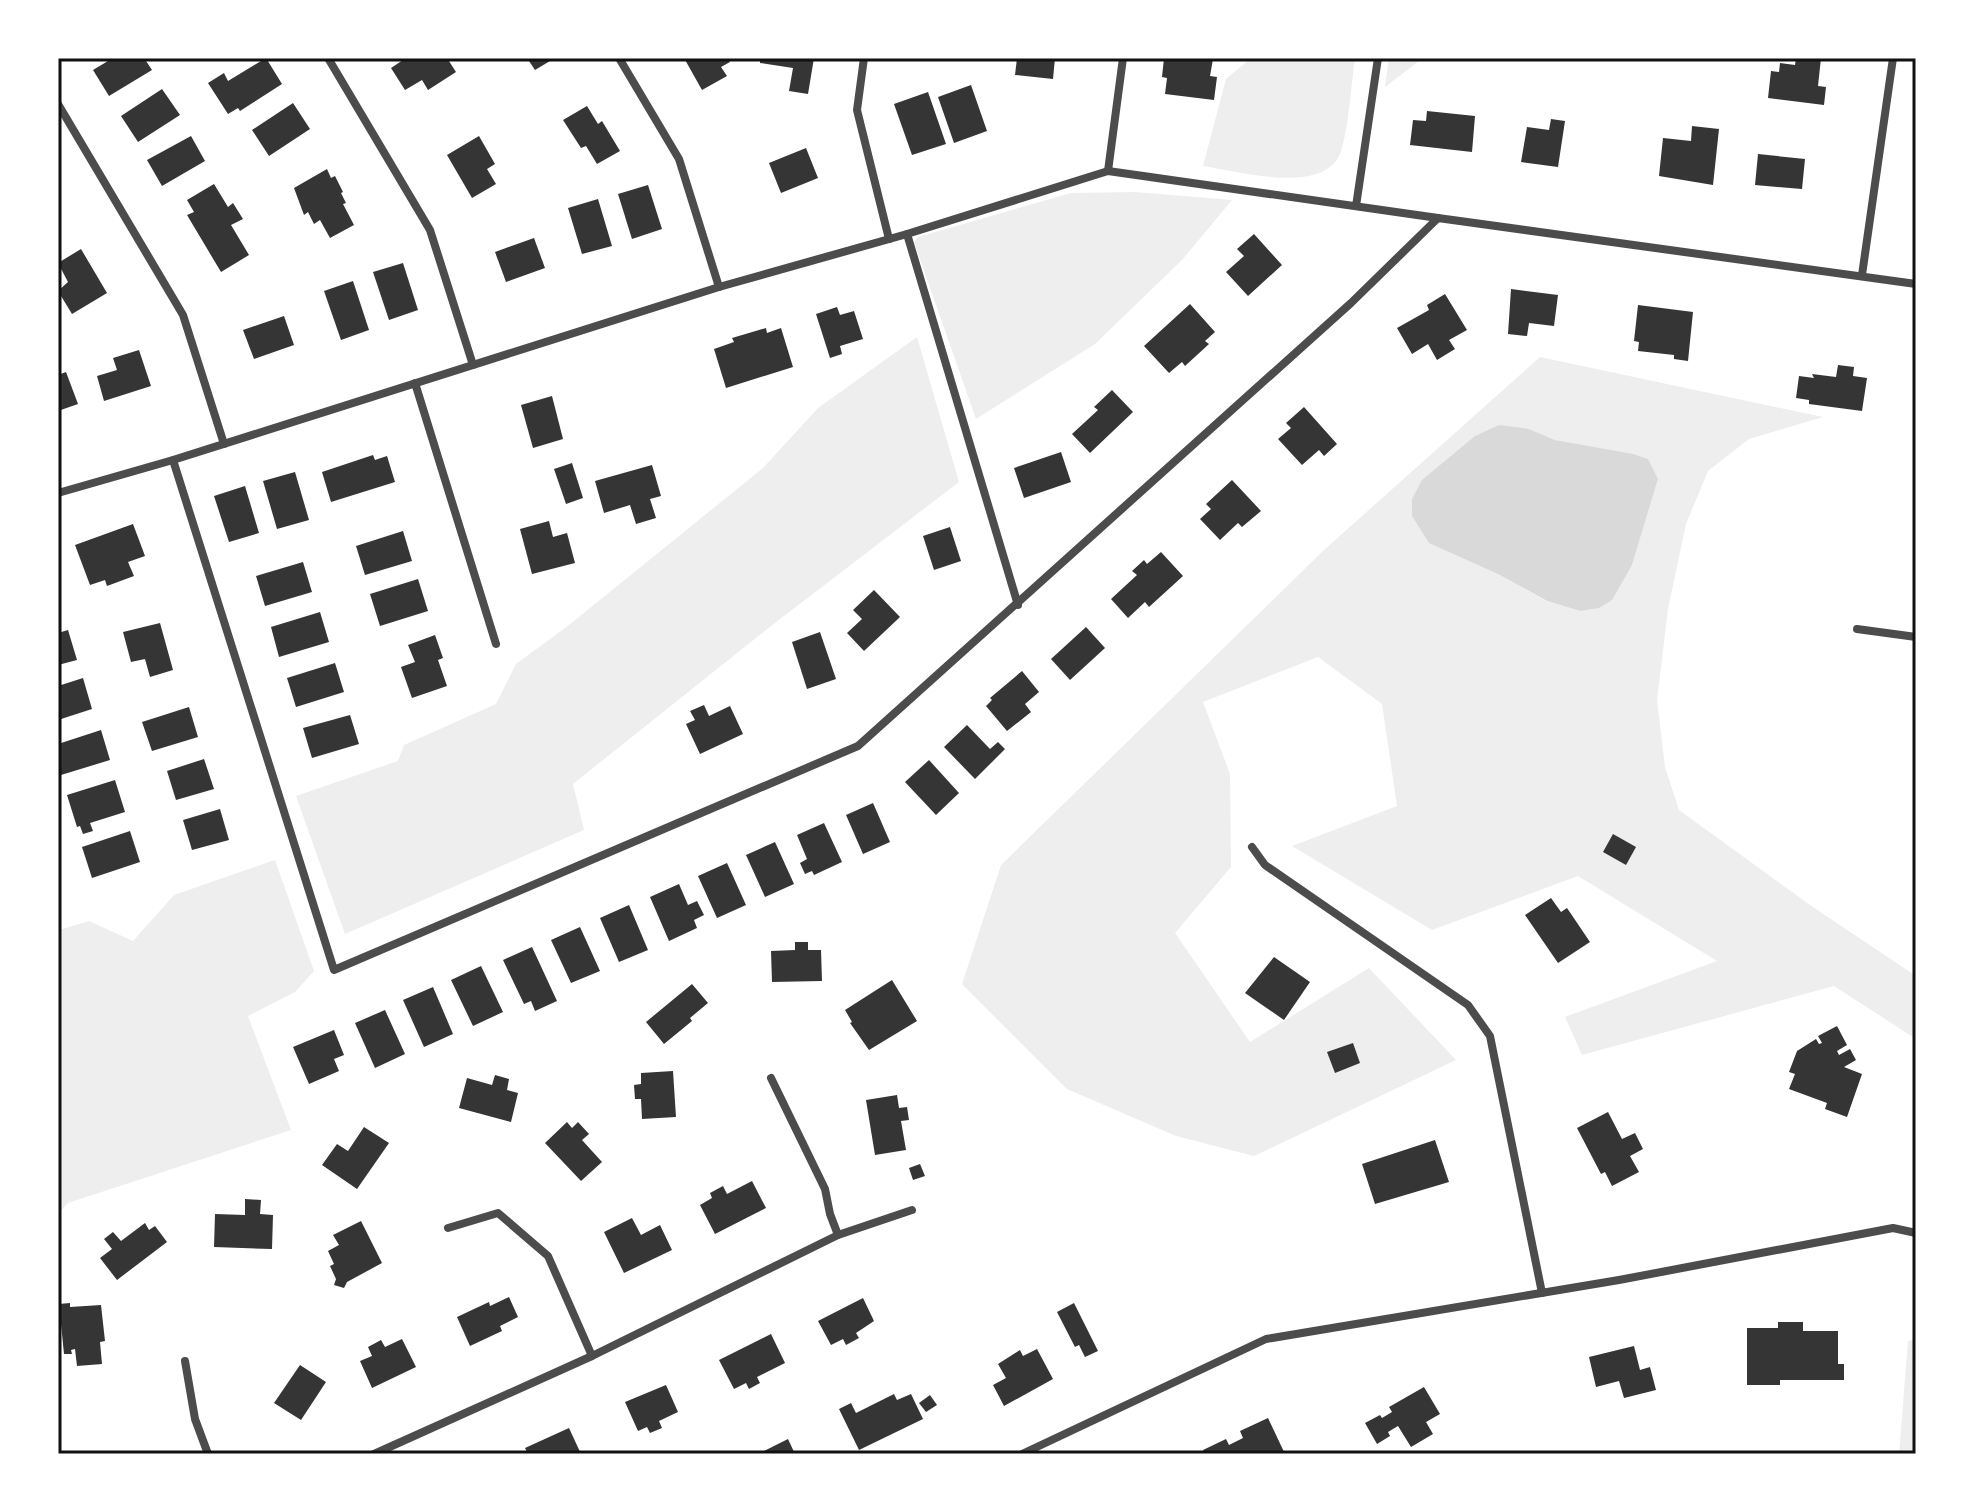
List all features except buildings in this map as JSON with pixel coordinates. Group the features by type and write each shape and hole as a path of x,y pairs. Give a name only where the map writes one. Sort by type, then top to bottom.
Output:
{"street":[{"path":"328,58 430,230 473,365"},
{"path":"619,58 679,159 719,287"},
{"path":"864,58 857,110 889,239"},
{"path":"1108,171 1123,58"},
{"path":"1356,206 1378,58"},
{"path":"1862,275 1893,58"},
{"path":"58,104 183,315 224,444"},
{"path":"58,493 173,460 719,287 907,234 1108,171 1916,284"},
{"path":"173,460 334,970 858,746 1351,303 1438,218"},
{"path":"907,234 1018,605"},
{"path":"415,383 496,644"},
{"path":"1857,629 1916,637"},
{"path":"1252,847 1265,865 1468,1005 1490,1036 1542,1293"},
{"path":"771,1078 825,1189 838,1235"},
{"path":"374,1454 592,1356 838,1235 912,1210"},
{"path":"448,1228 498,1213 548,1256 592,1356"},
{"path":"1022,1454 1266,1339 1542,1293 1893,1228 1916,1233"},
{"path":"185,1361 195,1419 208,1454"}],"shaded area":[{"path":"1251,58 1355,58 1344,141 1332,165 1318,173 1280,178 1203,166 1226,79"},
{"path":"1389,58 1423,58 1385,87"},
{"path":"1135,192 1232,200 1182,260 1095,344 976,419 914,242 918,237 1071,193"},
{"path":"917,337 959,482 771,626 573,784 584,830 345,934 296,796 398,761 404,745 496,704 516,664 763,468 818,408"},
{"path":"1540,357 1823,417 1749,439 1708,471 1686,524 1668,609 1657,700 1665,767 1679,810 1810,905 1916,976 1916,1039 1834,986 1582,1055 1565,1017 1717,961 1578,876 1432,930 1292,846 1397,806 1382,704 1318,657 1203,702 1230,774 1231,867 1175,933 1250,1042 1369,968 1456,1060 1254,1156 1176,1136 1067,1089 962,984 1001,865 1324,550","holes":["1529,429 1555,440 1602,449 1658,479 1632,565 1580,611 1546,601 1498,574"]},
{"path":"1499,425 1529,429 1555,440 1648,459 1658,479 1632,565 1612,600 1599,608 1580,611 1547,601 1498,574 1429,543 1412,516 1412,499 1422,480 1475,436"},
{"path":"275,860 314,971 295,992 248,1016 291,1130 68,1203 58,1214 59,930 89,921 133,941 174,895"},
{"path":"1916,1339 1916,1454 1899,1454 1908,1341"}]}
